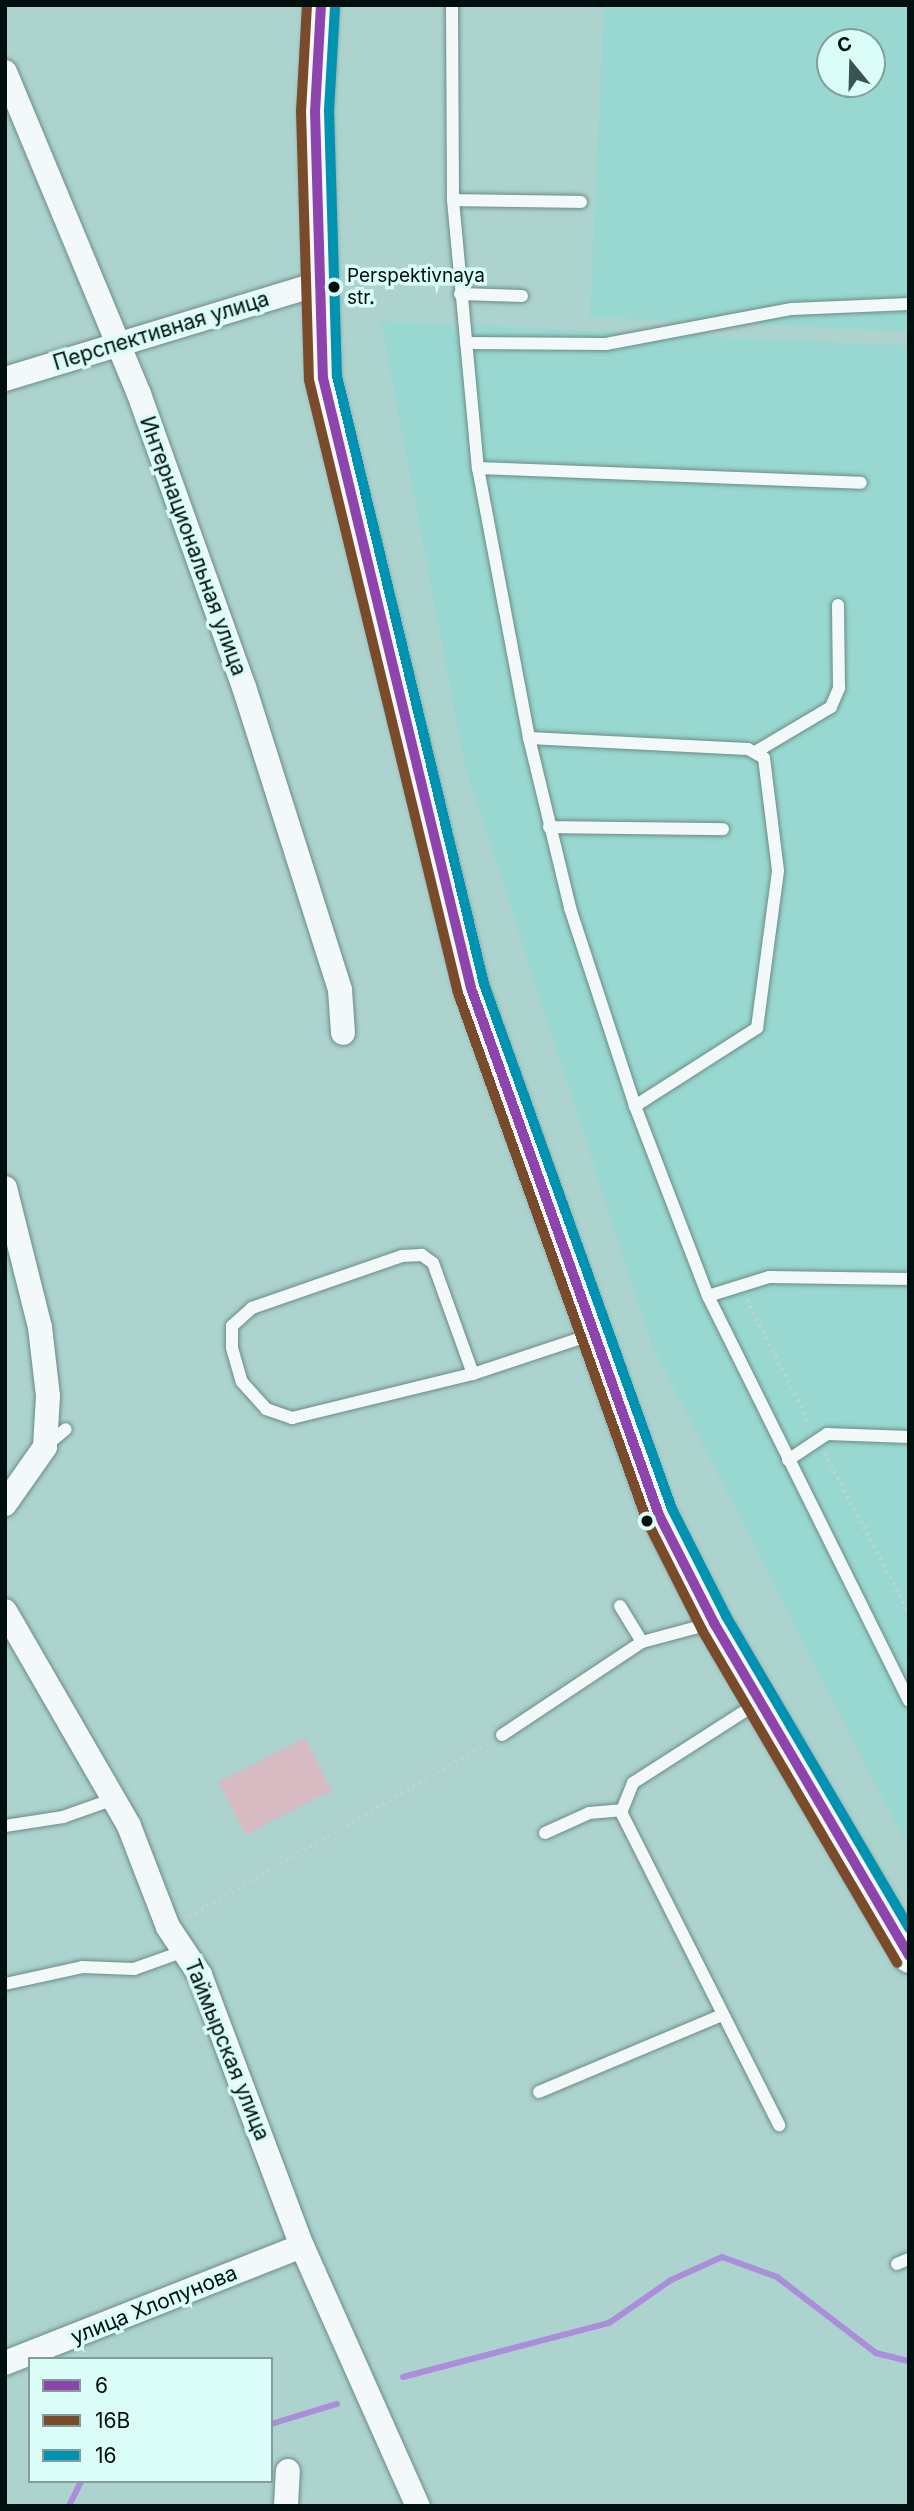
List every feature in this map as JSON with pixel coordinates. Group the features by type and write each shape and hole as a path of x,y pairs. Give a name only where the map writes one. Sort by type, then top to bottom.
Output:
{"main road":[{"path":"316,7 317,284 323,379 471,988 491,1052 597,1332 659,1515 714,1623 909,1956"}],"street":[{"name":"Интернациональная улица","path":"5,72 117,344 244,687 340,990 343,1033"},
{"name":"Перспективная улица","path":"5,379 317,284"},
{"path":"5,1188 40,1327 48,1396 45,1447 5,1504"},
{"name":"Таймырская улица","path":"5,1611 111,1800 129,1826 168,1927 187,1950 302,2246 418,2506"},
{"name":"улица Хлопунова","path":"5,2363 302,2246"},
{"path":"286,2506 288,2471"}],"lane":[{"path":"452,5 453,200 478,468 529,738 549,827 582,948 635,1107 708,1296 909,1701"},
{"path":"453,200 581,202"},
{"path":"460,294 522,296"},
{"path":"466,343 606,344 792,309 909,304"},
{"path":"478,468 861,484"},
{"path":"529,738 757,751 831,707 839,688 838,605"},
{"path":"635,1107 757,1028 778,871 764,758 757,751"},
{"path":"549,827 723,829"},
{"path":"473,1374 433,1263 422,1255 402,1256 252,1308 232,1326 232,1348 242,1382 266,1409 292,1418 473,1374 597,1332"},
{"path":"708,1296 769,1277 909,1279"},
{"path":"45,1447 66,1429"},
{"path":"788,1460 827,1434 909,1437"},
{"path":"620,1606 642,1642"},
{"path":"502,1735 642,1642 714,1623"},
{"path":"621,1810 633,1783 759,1702"},
{"path":"5,1826 63,1817 111,1800"},
{"path":"545,1833 589,1812 621,1810"},
{"path":"621,1810 779,2125"},
{"path":"5,1984 82,1967 134,1969 187,1950"},
{"path":"538,2092 722,2015"}],"path":[{"path":"168,1927 210,1907 502,1735"}],"shaded area":[{"path":"604,5 909,5 909,331 590,317"},
{"path":"381,321 909,346 909,1850 651,1343 465,765"},
{"path":"305,1738 332,1791 245,1835 219,1782"}],"waterway":[{"path":"403,2377 609,2323 671,2280 722,2257 777,2277 876,2353 909,2361"},
{"path":"273,2423 337,2404"},
{"path":"69,2506 80,2483"}],"transit line":[{"name":"16В","path":"307,5 301,111 309,380 458,993 647,1521 702,1630 897,1963"},
{"name":"6","path":"321,5 315,111 323,378 471,988 659,1515 714,1623 909,1956"},
{"name":"16","path":"335,6 329,111 337,376 484,984 672,1509 726,1616 909,1928"}],"place":[{"name":"Perspektivnaya str.","path":"334,287"}]}
